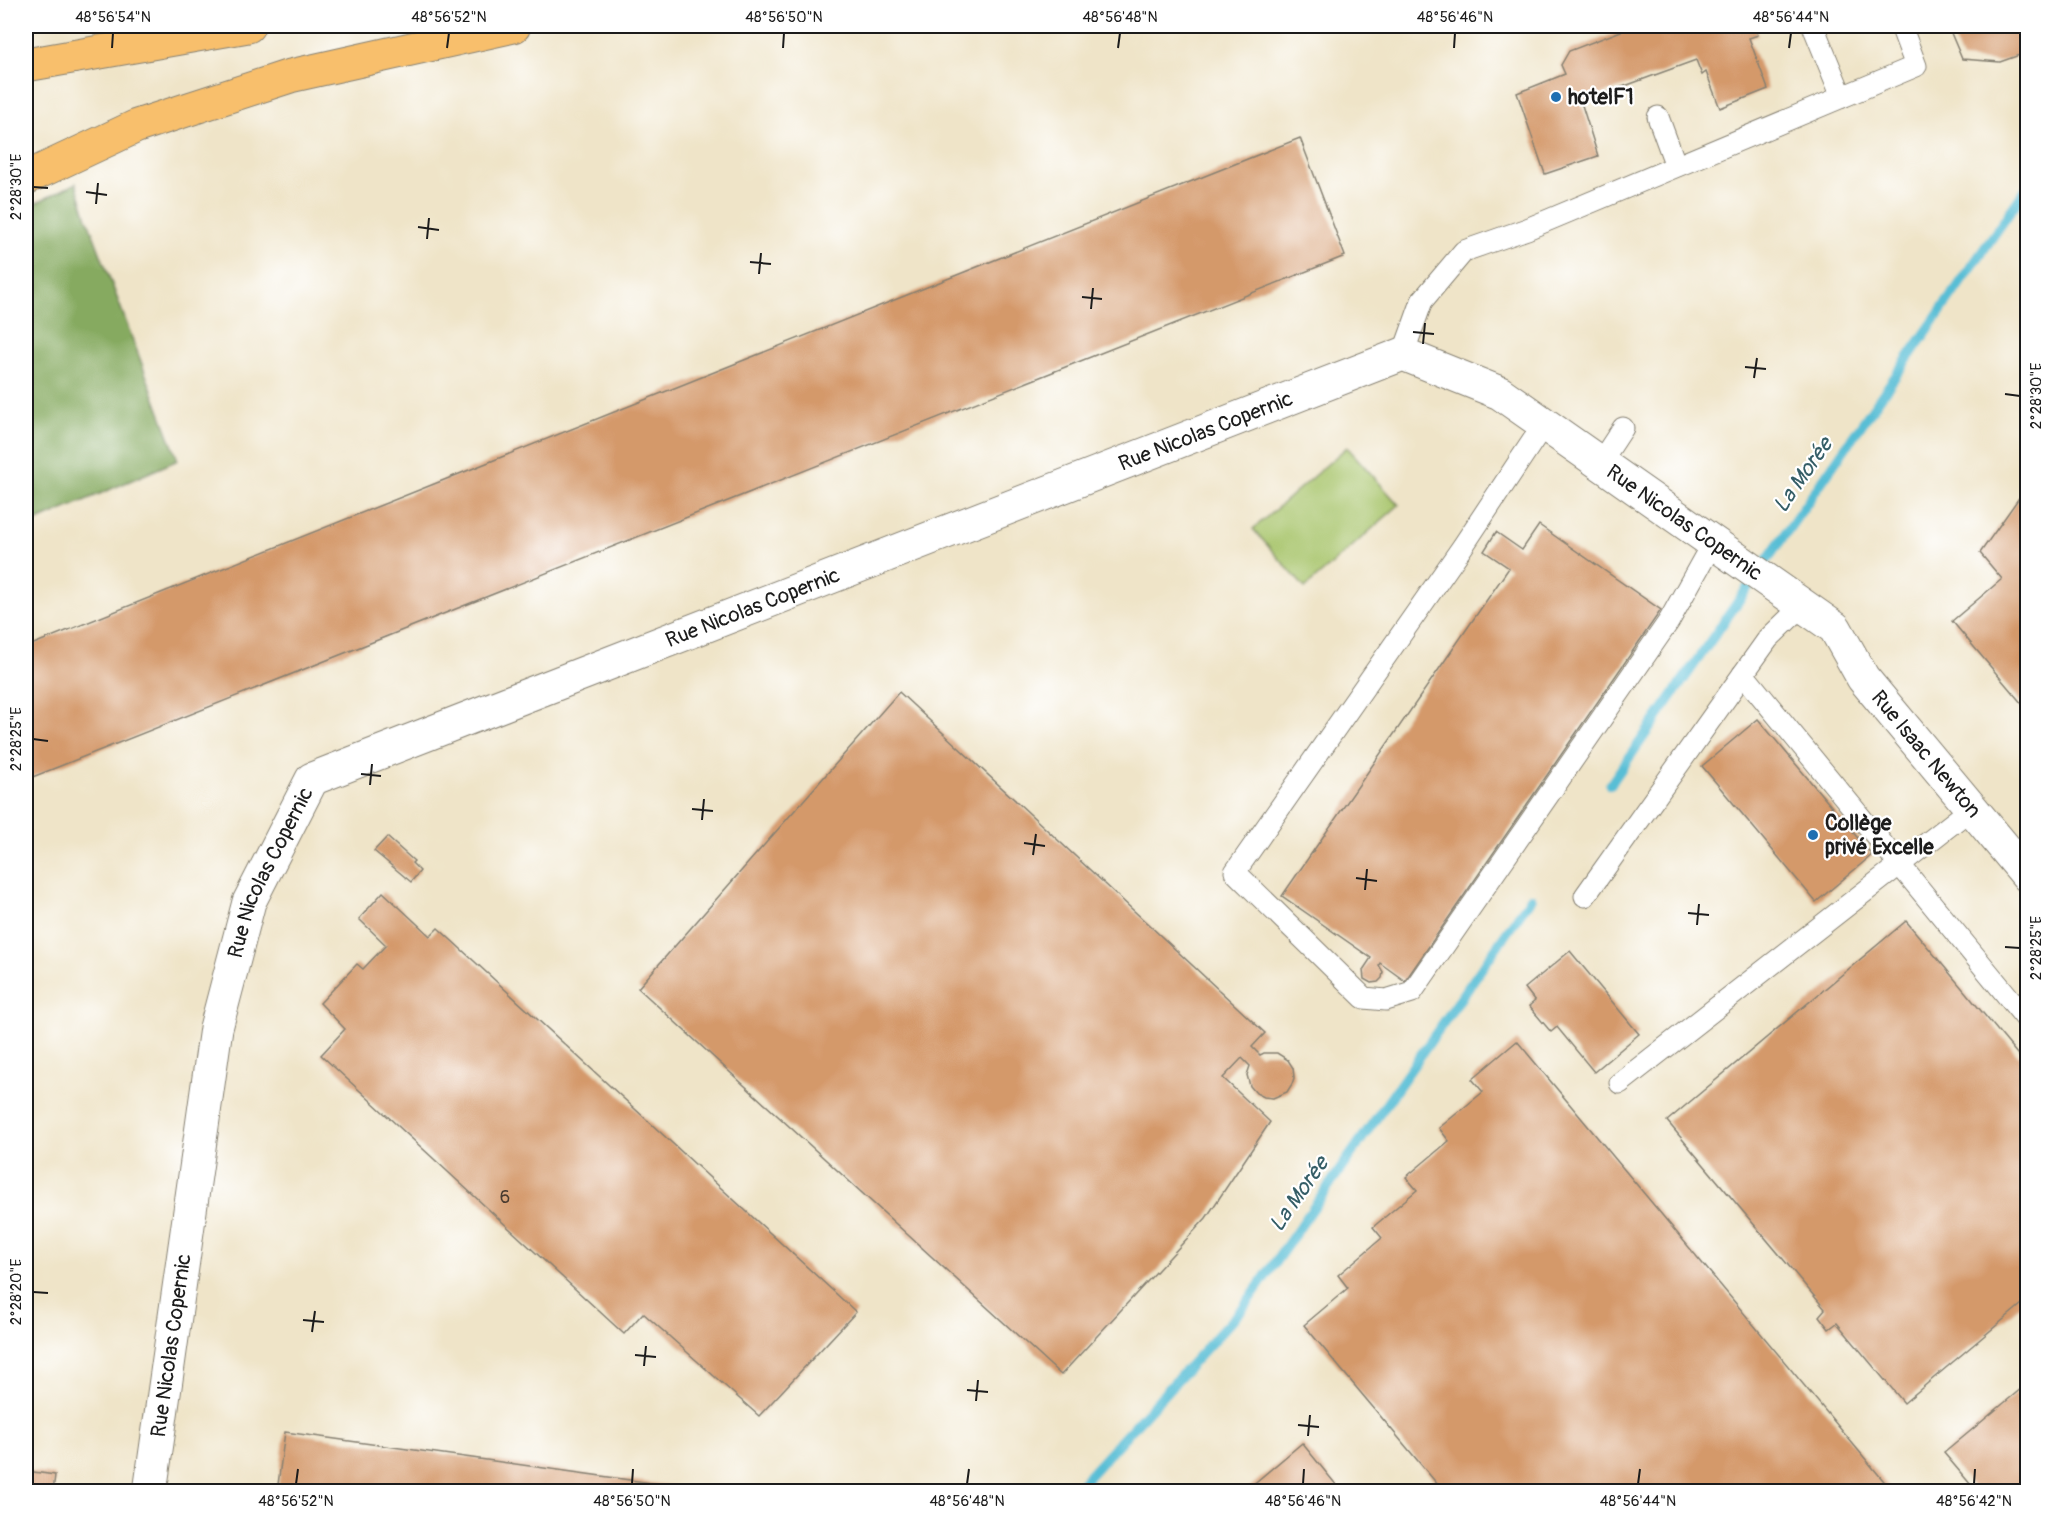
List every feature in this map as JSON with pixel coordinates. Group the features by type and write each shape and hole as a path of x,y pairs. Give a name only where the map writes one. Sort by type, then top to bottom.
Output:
{"highway":[{"path":"26,65 248,26"},
{"path":"26,178 136,126 290,76 513,26"}],"street":[{"name":"Rue Nicolas Copernic","path":"150,1491 216,1028 249,902 312,779 1404,354 1500,393 1835,628"},
{"name":"Rue Isaac Newton","path":"1835,628 1863,678 2028,876"}],"lane":[{"path":"1813,26 1842,97"},
{"path":"1404,354 1422,302 1464,251 1527,229 1916,66 1900,26"},
{"path":"1658,117 1676,166"},
{"path":"1544,424 1463,546 1235,872 1364,998 1386,1000 1412,992 1669,621 1722,549"},
{"path":"1600,463 1623,428"},
{"path":"1585,896 1768,639 1791,596"},
{"path":"1743,674 2028,1021"},
{"path":"1620,1083 1972,808"}],"green space":[{"path":"76,183 178,460 26,526 26,208"},
{"path":"1347,447 1399,505 1305,588 1253,529"}],"building":[{"name":"hotelF1","path":"1634,26 1766,26 1756,30 1758,35 1749,38 1768,89 1720,108 1706,72 1702,75 1696,60 1581,102 1598,156 1545,174 1517,93 1565,74 1561,65 1569,51"},
{"path":"1948,26 2028,26 2028,52 2000,62 1962,59"},
{"path":"1300,138 1345,256 30,778 26,767 26,647"},
{"path":"2028,485 2028,711 1952,621 2002,579 1980,553"},
{"path":"1539,525 1661,610 1405,981 1380,963 1382,978 1378,982 1371,983 1364,979 1363,970 1371,958 1282,896 1509,568 1484,551 1496,532 1522,550"},
{"path":"899,692 1265,1033 1252,1047 1260,1055 1277,1053 1288,1060 1293,1068 1294,1078 1287,1092 1273,1098 1256,1093 1250,1086 1247,1075 1250,1066 1242,1058 1223,1078 1270,1122 1206,1218 1061,1375 638,988"},
{"path":"1758,719 1872,855 1816,902 1702,766"},
{"path":"387,837 414,861 412,863 420,871 411,882 374,851"},
{"path":"383,892 430,936 438,928 856,1312 759,1416 643,1313 624,1334 321,1055 345,1029 320,1003 357,964 363,969 386,945 359,919"},
{"path":"1906,921 2028,1067 2028,1299 1904,1403 1837,1323 1829,1329 1819,1316 1825,1309 1667,1121"},
{"path":"1570,951 1639,1034 1594,1072 1557,1027 1551,1032 1529,1006 1535,1001 1525,988"},
{"path":"1517,1041 1893,1492 1444,1492 1304,1325 1348,1288 1338,1275 1382,1238 1373,1227 1417,1190 1406,1177 1449,1141 1439,1128 1483,1092 1472,1079"},
{"path":"2028,1383 2028,1492 1977,1492 1944,1453"},
{"path":"285,1432 701,1490 701,1492 277,1492"},
{"path":"1302,1443 1342,1492 1244,1492"},
{"path":"26,1471 55,1475 53,1492 26,1492"}],"waterway":[{"name":"La Morée","path":"1610,785 2028,186"},
{"name":"La Morée","path":"1074,1492 1243,1308 1531,898"}],"place":[{"name":"hotelF1","path":"1556,97"},
{"name":"Collège privé Excelle","path":"1813,835"}]}
